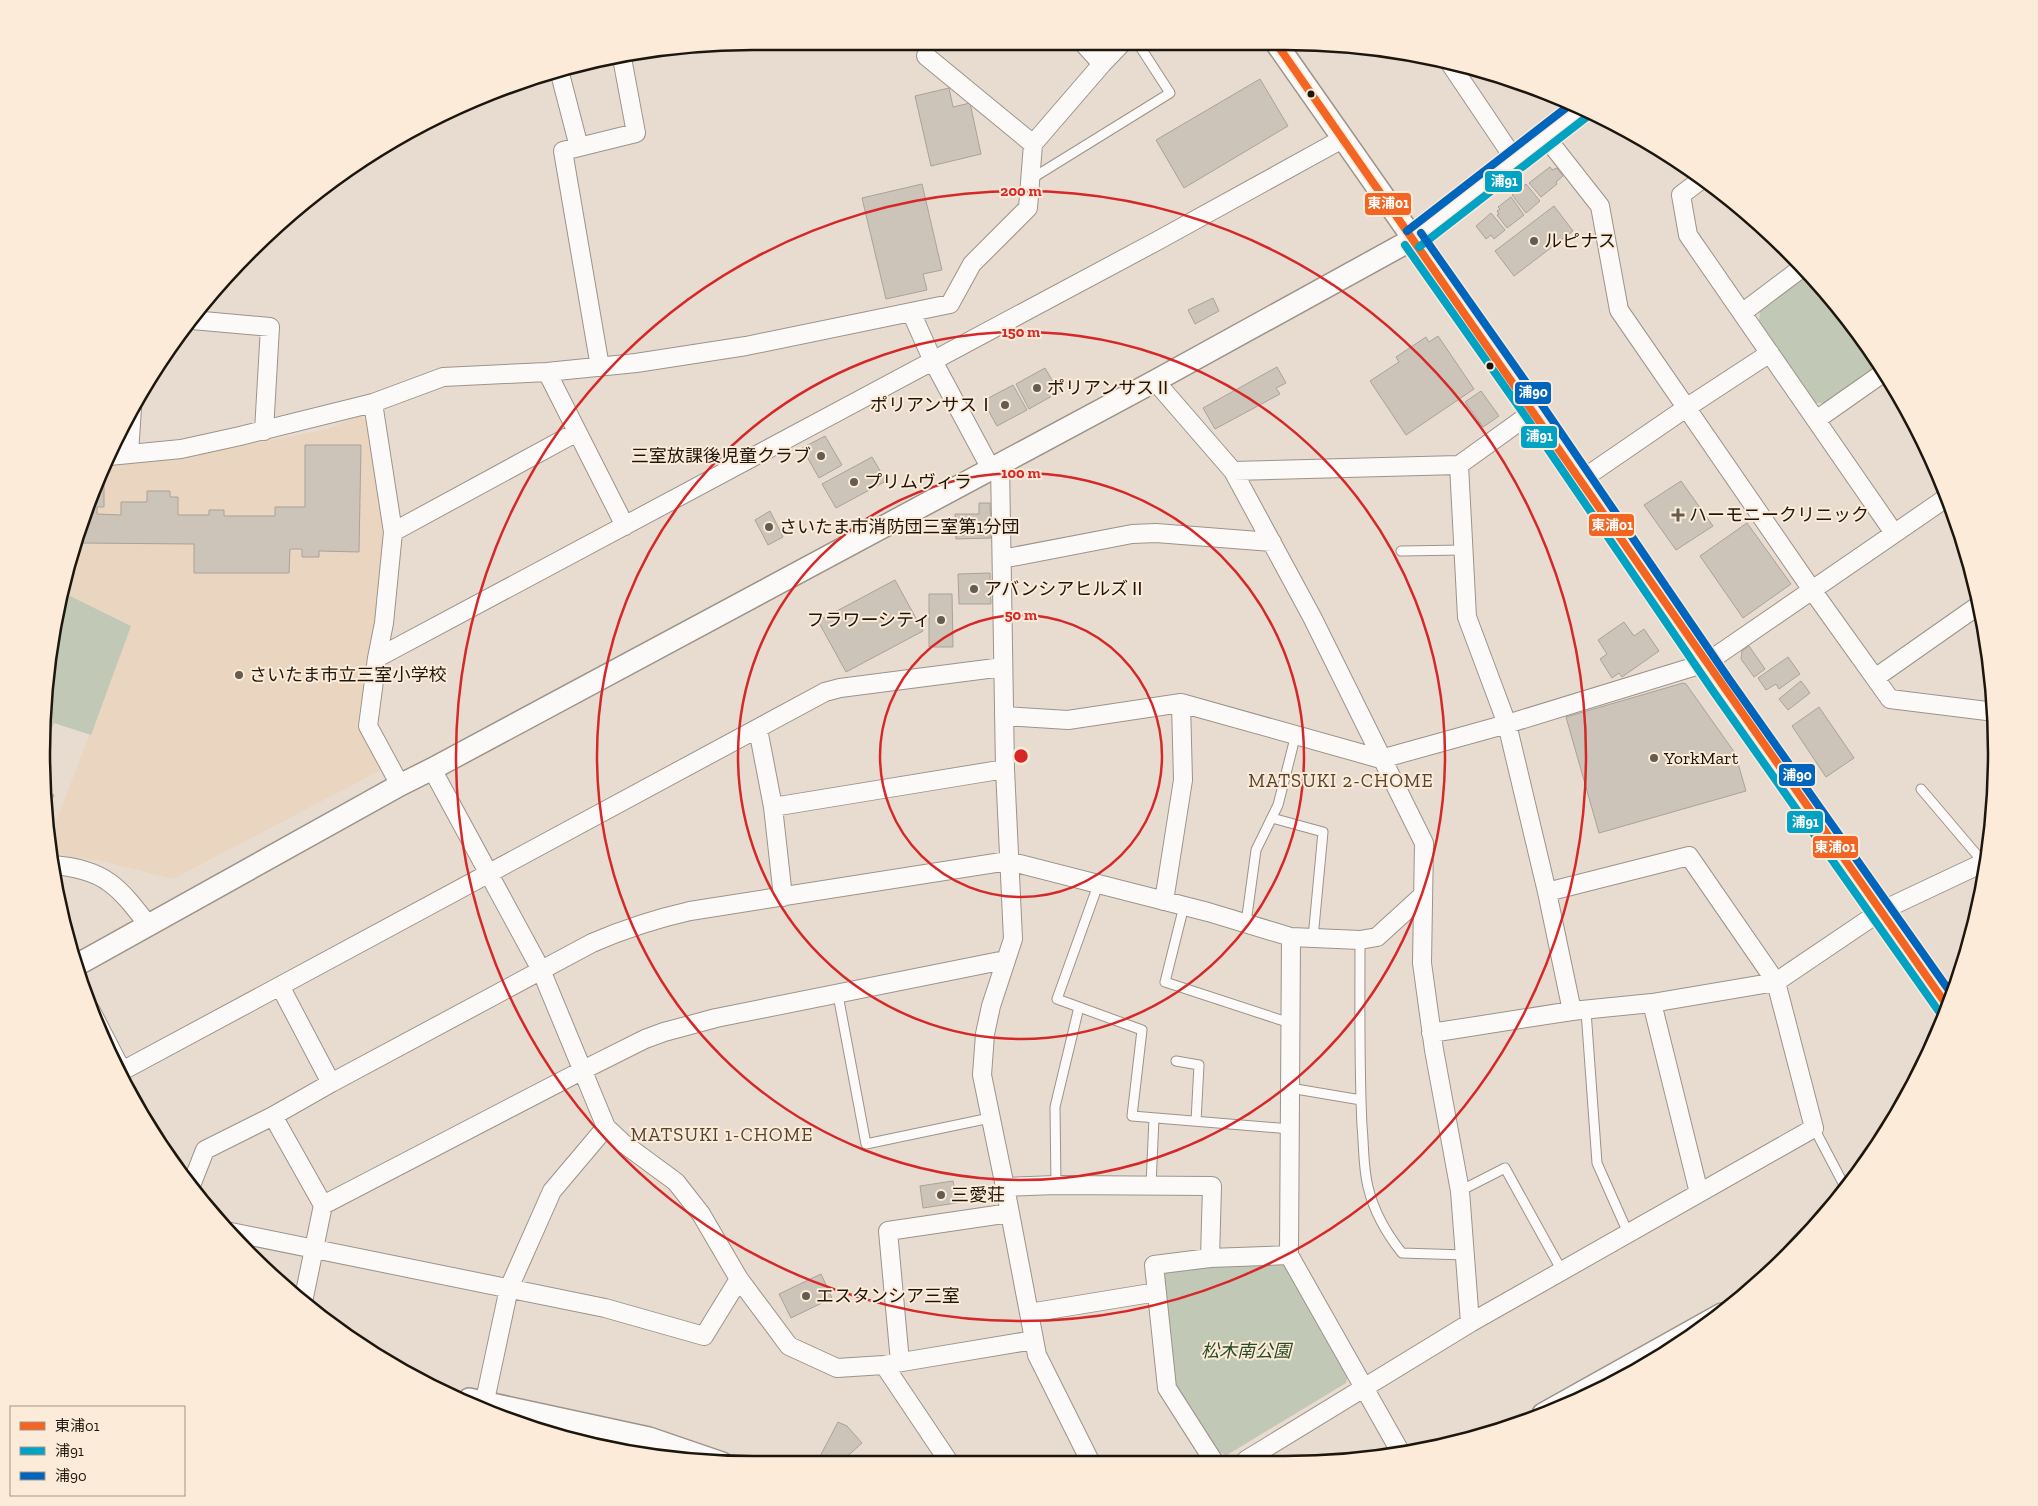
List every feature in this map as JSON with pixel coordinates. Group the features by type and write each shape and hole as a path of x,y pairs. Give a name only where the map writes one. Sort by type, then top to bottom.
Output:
{"street":[{"path":"1089,50 1102,64"},
{"path":"116,455 181,449 264,430 373,403 443,377 546,372 636,363 746,346 950,304 972,264 1028,208 1033,144 1115,50"},
{"path":"1281,50 1534,411 1706,663 1943,1000"},
{"path":"926,56 1033,144"},
{"path":"600,367 563,150 636,133 623,63"},
{"path":"1455,71 1515,160"},
{"path":"561,77 579,147"},
{"path":"82,962 400,784 432,769 996,467 1413,239 1575,113"},
{"path":"1545,136 1600,206 1618,310 1890,699 1986,711"},
{"path":"377,658 933,361 1344,138"},
{"path":"1697,183 1680,195 1688,235 1894,533"},
{"path":"1742,313 1797,272"},
{"path":"911,312 933,361 996,467 1002,559 1005,770 1013,940 991,1006 981,1060 984,1090 1010,1212 1037,1355 1088,1456"},
{"path":"199,321 270,327 264,430"},
{"path":"1581,480 1770,353"},
{"path":"546,372 625,526"},
{"path":"1816,420 1878,375"},
{"path":"1155,381 1233,471 1312,617 1381,759 1424,842 1422,963 1432,1033 1460,1191 1470,1323"},
{"path":"373,403 393,532 384,623 377,658 368,726 400,784"},
{"path":"1233,471 1458,465 1534,411"},
{"path":"129,454 131,425"},
{"path":"393,532 577,432"},
{"path":"1458,465 1467,617 1507,724 1547,892 1579,1011"},
{"path":"1004,716 1068,720 1181,703 1381,759 1507,724 1706,663 1941,501"},
{"path":"1002,559 1140,534 1156,533 1272,542"},
{"path":"1876,678 1972,609"},
{"path":"125,1069 826,692 840,688 1003,667"},
{"path":"1164,901 1183,780 1181,703"},
{"path":"758,729 773,807 783,897"},
{"path":"432,769 541,970 606,1127 623,1143 676,1182 701,1214 740,1279 790,1346 837,1368 892,1364 1034,1340"},
{"path":"773,807 1005,770"},
{"path":"1252,1456 1470,1323 1814,1128 1776,982 1689,856 1547,892"},
{"path":"194,1179 205,1150 273,1116 541,970 625,928 690,911 1008,861 1246,922 1291,937 1360,940 1377,937 1422,896"},
{"path":"1432,1033 1579,1011 1652,1003 1776,982 1881,911 1978,865"},
{"path":"60,866 87,870 104,877 124,894 149,926"},
{"path":"1291,937 1289,1255 1398,1446"},
{"path":"323,1205 644,1039 692,1023 1005,960"},
{"path":"280,986 331,1083"},
{"path":"1652,1003 1699,1193"},
{"path":"273,1116 323,1205 305,1295"},
{"path":"479,1400 508,1288 552,1191 606,1127"},
{"path":"1005,1188 1056,1185 1212,1186 1210,1258"},
{"path":"946,1456 892,1364 888,1231 1010,1212"},
{"path":"240,1234 605,1308 704,1336 740,1279"},
{"path":"1210,1456 1167,1388 1154,1265 1210,1258 1289,1255"},
{"path":"1029,1313 1157,1292"},
{"path":"490,1404 649,1438 692,1453"}],"lane":[{"path":"1030,179 1170,94 1142,50"},
{"path":"1401,551 1463,550"},
{"path":"1246,922 1256,850 1278,805 1296,734"},
{"path":"1921,789 1980,856"},
{"path":"1272,818 1322,832 1313,938"},
{"path":"1098,885 1057,999 1142,1030 1132,1116 1290,1128"},
{"path":"1184,906 1165,982 1290,1023"},
{"path":"1360,940 1361,1100 1367,1185 1385,1231 1402,1253 1465,1255"},
{"path":"838,995 866,1144 990,1118"},
{"path":"1056,1185 1055,1107 1079,1008"},
{"path":"1579,1011 1597,1163 1628,1233"},
{"path":"1176,1061 1199,1064 1196,1121"},
{"path":"1290,1088 1361,1100"},
{"path":"1151,1185 1154,1118"},
{"path":"1814,1128 1842,1182"},
{"path":"1460,1191 1505,1168 1562,1271"}],"shaded area":[{"name":"さいたま市立三室小学校","path":"361,415 368,422 383,510 381,589 357,725 381,770 173,879 97,860 73,858 58,854 54,826 131,626 69,595 87,527 112,465 171,460 328,429"}],"green space":[{"path":"1804,278 1843,325 1874,368 1825,403 1815,403 1759,321 1760,310"},
{"path":"69,595 131,626 91,735 54,723 51,731 56,661"},
{"name":"松木南公園","path":"1280,1260 1287,1264 1349,1372 1346,1383 1227,1455 1220,1453 1171,1381 1161,1278 1167,1268"}],"building":[{"path":"1260,79 1288,126 1184,188 1156,140"},
{"path":"949,88 953,107 970,103 981,154 931,166 915,96"},
{"path":"1550,167 1552,170 1557,168 1563,176 1556,182 1557,184 1541,197 1529,183"},
{"path":"922,184 942,270 923,274 927,290 886,299 862,198"},
{"path":"1526,184 1540,201 1526,213 1512,195"},
{"path":"1511,197 1524,215 1507,228 1497,215 1499,214 1497,211 1500,209 1498,207"},
{"name":"ルピナス","path":"1554,206 1573,231 1514,276 1495,251"},
{"path":"1491,213 1505,230 1494,239 1491,235 1486,239 1476,226"},
{"path":"1213,298 1219,311 1195,324 1188,310"},
{"path":"1438,336 1474,389 1406,435 1370,381 1399,362 1396,357 1426,337 1429,342"},
{"path":"1277,367 1286,383 1276,388 1280,394 1215,429 1203,408"},
{"name":"ポリアンサスⅡ","path":"1045,368 1059,392 1029,409 1016,384"},
{"name":"ポリアンサスⅠ","path":"1013,385 1027,410 997,426 983,401"},
{"path":"1481,391 1499,416 1483,427 1465,402"},
{"path":"825,436 842,465 819,478 802,448"},
{"path":"305,445 361,445 359,552 319,551 319,557 302,557 302,549 290,549 289,573 194,573 194,544 82,543 104,484 104,507 97,507 97,514 121,515 121,502 147,502 147,491 170,491 170,497 178,497 178,515 209,515 209,510 224,510 224,516 275,516 275,507 305,507"},
{"name":"プリムヴィラ","path":"872,457 886,481 836,508 822,484"},
{"path":"1681,481 1713,526 1676,550 1644,505"},
{"path":"979,503 990,503 991,538 956,539 955,514 979,514"},
{"path":"770,511 783,537 768,545 755,520"},
{"path":"1747,523 1791,584 1743,618 1700,556"},
{"name":"アバンシアヒルズⅡ","path":"990,573 991,604 959,604 958,574"},
{"path":"895,580 923,631 846,672 818,621"},
{"name":"フラワーシティ","path":"929,594 952,594 953,647 929,647"},
{"path":"1624,622 1634,636 1644,629 1659,651 1622,677 1619,673 1612,678 1600,659 1607,654 1598,640"},
{"path":"1749,646 1765,669 1754,677 1741,659 1742,651"},
{"path":"1788,657 1800,674 1779,689 1776,684 1766,690 1758,678"},
{"path":"1801,681 1810,693 1788,710 1779,699"},
{"path":"1683,683 1686,684 1735,753 1746,791 1599,833 1566,717"},
{"path":"1819,707 1854,758 1826,777 1792,726"},
{"name":"三愛荘","path":"953,1181 954,1187 961,1187 963,1202 923,1208 920,1186"},
{"name":"エスタンシア三室","path":"821,1274 832,1298 791,1318 779,1294"},
{"path":"838,1422 847,1426 862,1443 848,1456 820,1456"}],"transit line":[{"name":"東浦01","path":"1281,50 1943,1000"},
{"name":"浦90","path":"1407,231 1565,109"},
{"name":"浦91","path":"1419,247 1586,118"},
{"name":"浦90","path":"1421,233 1542,405 1729,679 1947,988"},
{"name":"浦91","path":"1405,245 1526,417 1713,691 1938,1011"}],"place":[{"name":"ルピナス","path":"1534,241"},
{"name":"ポリアンサスⅡ","path":"1037,388"},
{"name":"ポリアンサスⅠ","path":"1005,405"},
{"name":"三室放課後児童クラブ","path":"821,456"},
{"name":"プリムヴィラ","path":"854,482"},
{"name":"ハーモニークリニック","path":"1678,515"},
{"name":"さいたま市消防団三室第1分団","path":"769,527"},
{"name":"アバンシアヒルズⅡ","path":"974,589"},
{"name":"フラワーシティ","path":"941,620"},
{"name":"さいたま市立三室小学校","path":"239,675"},
{"name":"YorkMart","path":"1654,758"},
{"name":"三愛荘","path":"941,1195"},
{"name":"エスタンシア三室","path":"806,1296"}],"district":[{"name":"MATSUKI 2-CHOME","path":"1341,780"},
{"name":"MATSUKI 1-CHOME","path":"722,1134"}]}
